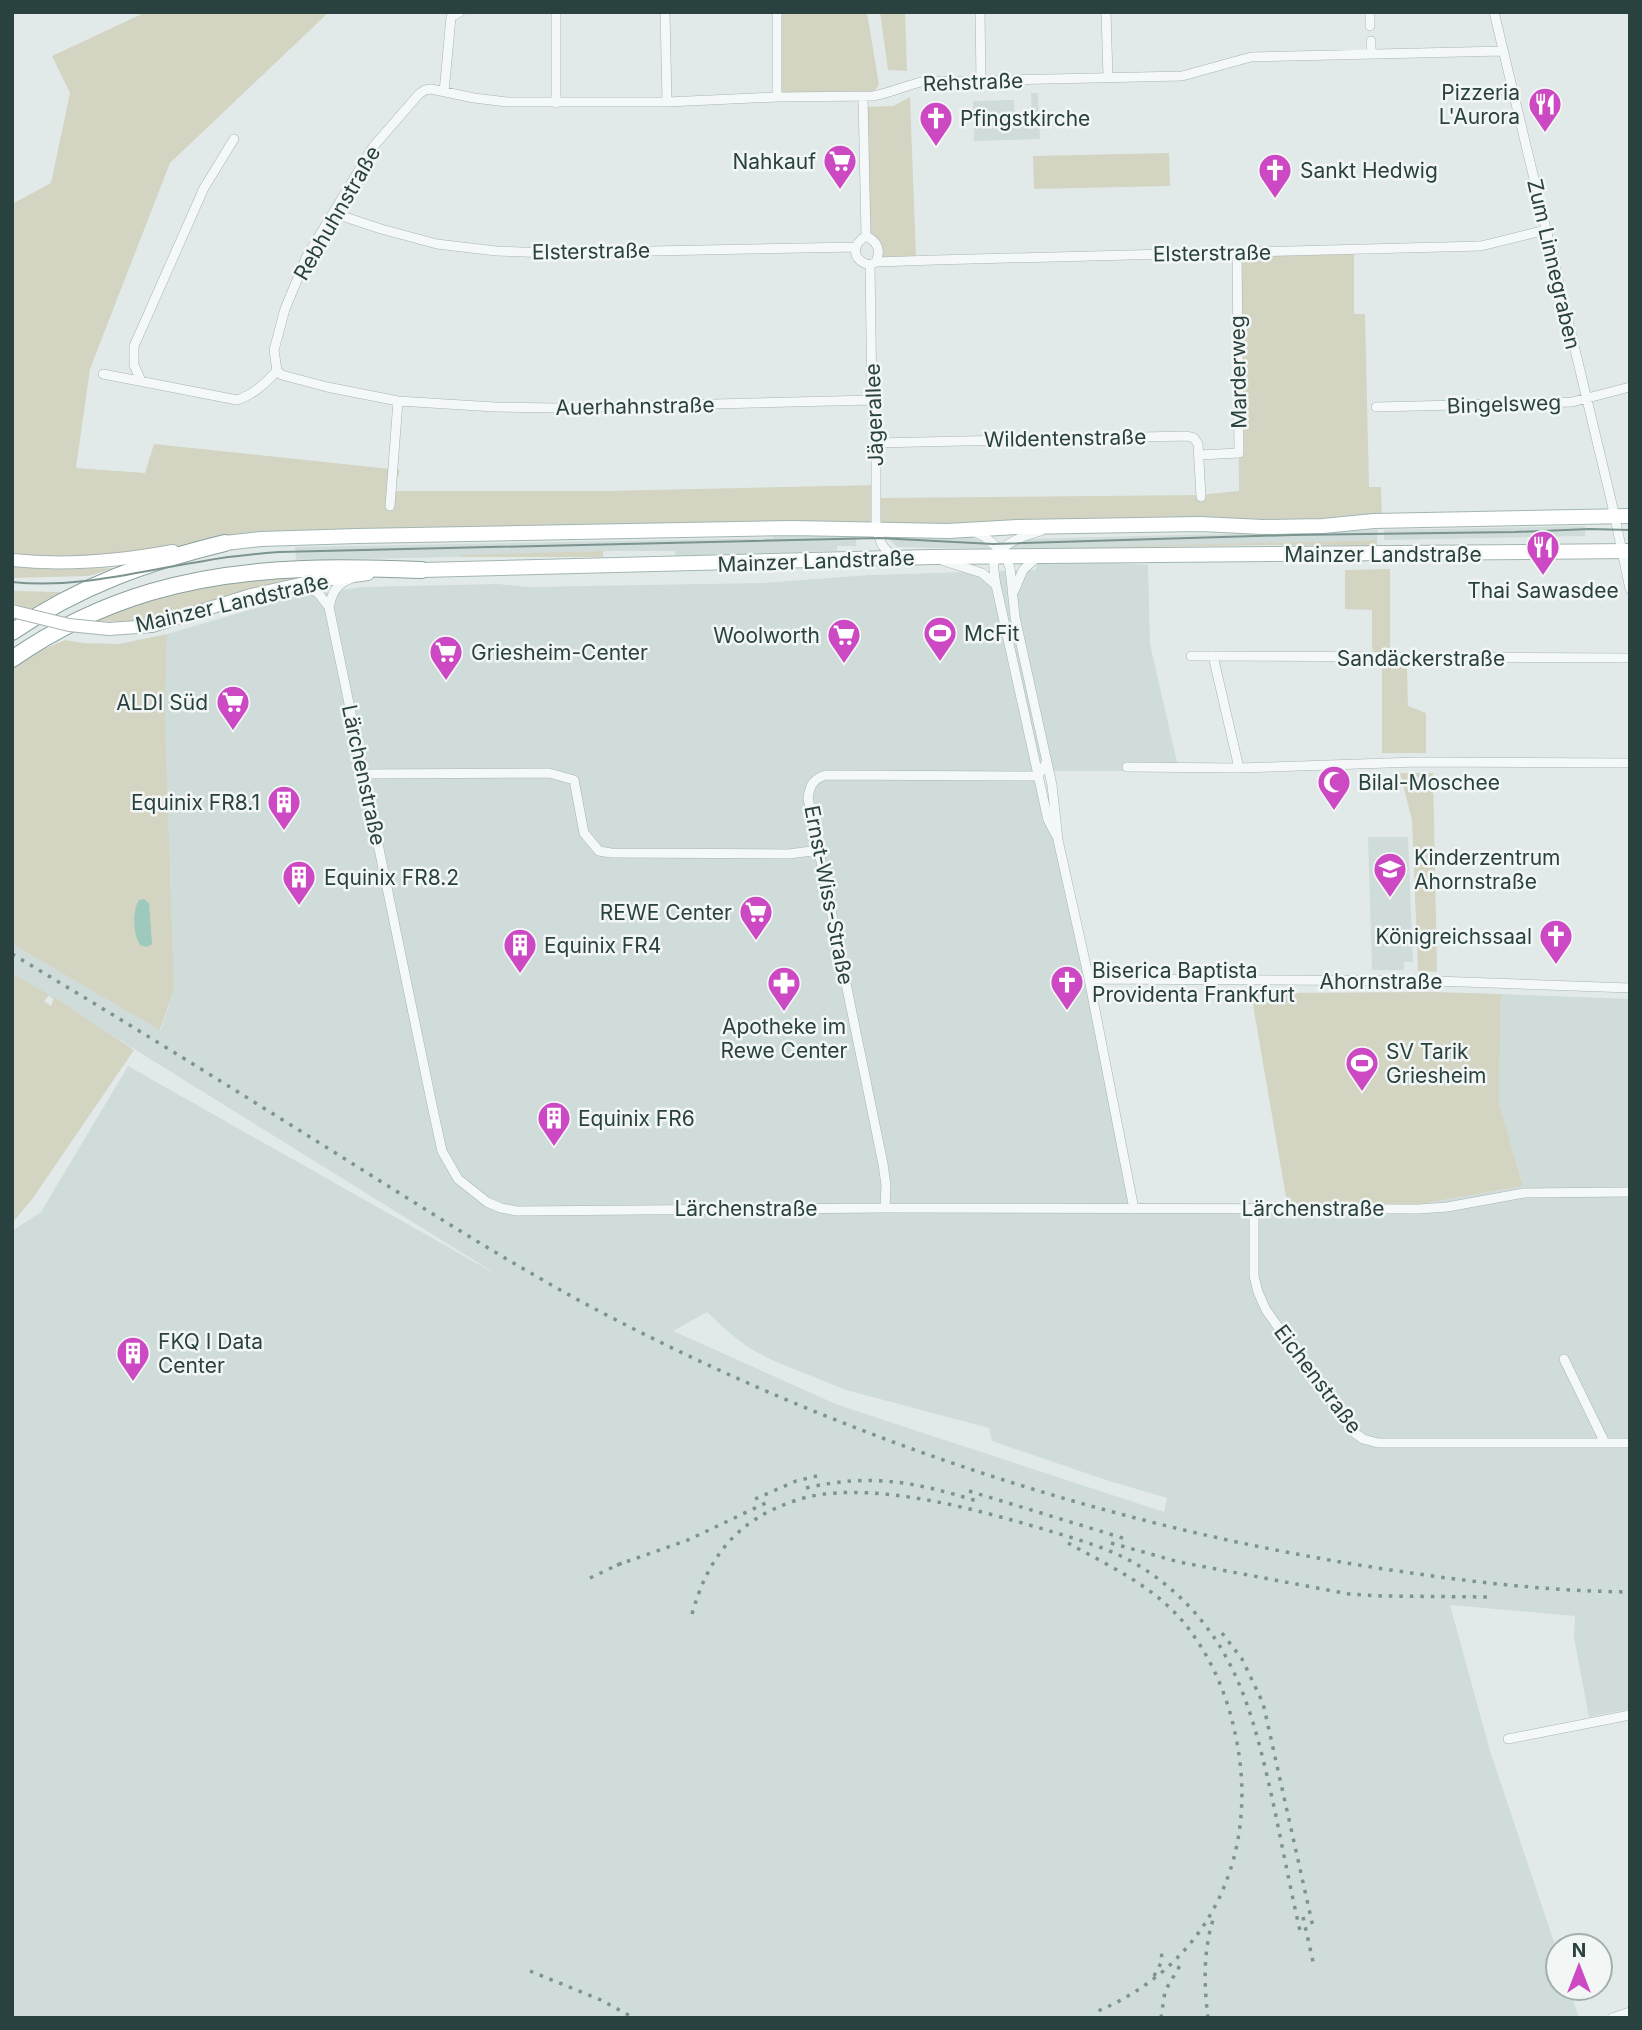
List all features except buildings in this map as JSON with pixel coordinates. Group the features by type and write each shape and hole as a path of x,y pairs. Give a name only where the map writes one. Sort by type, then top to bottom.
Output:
{"highway":[{"path":"12,632 55,604 117,575 156,561 225,543"},
{"path":"12,659 87,615 127,598 163,587 213,577 306,568 422,570"}],"main road":[{"name":"Mainzer Landstraße","path":"12,561 55,564 100,562 261,539 357,536 792,528 972,531 1200,524 1299,526 1374,521 1630,516"},
{"name":"Mainzer Landstraße","path":"12,611 68,625 109,629 152,626 251,595 297,584 366,574 422,570 1001,555 1626,551"}],"street":[{"path":"444,92 451,17 460,12"},
{"path":"556,12 556,103"},
{"path":"665,12 667,102"},
{"path":"777,12 777,97"},
{"path":"979,12 981,81"},
{"path":"1106,12 1108,77"},
{"path":"1370,12 1370,26"},
{"name":"Zum Linnegraben","path":"1494,12 1614,515 1626,551 1630,589"},
{"path":"1371,41 1371,54"},
{"name":"Rehstraße","path":"444,92 474,99 556,103 863,96 888,93 921,82 1182,76 1251,57 1503,51"},
{"name":"Rebhuhnstraße","path":"277,370 274,350 285,309 307,256 373,147 419,94 431,89 444,92"},
{"name":"Jägerallee","path":"863,96 866,236 874,240 878,247 873,264 872,400 876,443 876,529"},
{"path":"141,381 134,365 134,346 199,199 234,139"},
{"name":"Elsterstraße","path":"333,213 437,244 496,251 553,253 855,247"},
{"name":"Elsterstraße","path":"873,264 1481,246 1546,230"},
{"path":"866,236 855,247 857,258 864,264 873,264"},
{"name":"Marderweg","path":"1199,455 1239,453 1237,252"},
{"path":"103,374 237,400 258,390 277,370"},
{"name":"Auerhahnstraße","path":"277,370 282,375 327,387 398,401 495,407 558,408 872,400"},
{"name":"Bingelsweg","path":"1376,407 1555,403 1630,387"},
{"path":"390,506 398,401"},
{"name":"Wildentenstraße","path":"876,443 1187,436 1194,438 1198,444 1199,455"},
{"path":"1199,455 1201,497"},
{"path":"1056,527 1017,538 994,563 996,585 1031,749 1048,820 1058,840"},
{"path":"876,529 882,545 895,559"},
{"path":"972,531 985,537 1010,568 1012,596 1052,785 1058,840 1089,979 1134,1209"},
{"path":"1012,596 1023,570 1038,556"},
{"path":"933,557 982,573 996,585"},
{"path":"329,607 334,591 340,584 366,574"},
{"path":"297,584 307,586 318,593 329,607"},
{"name":"Lärchenstraße","path":"329,607 442,1151 458,1179 487,1202 501,1208 533,1212 885,1208 1419,1209 1447,1207 1524,1193 1630,1192"},
{"name":"Sandäckerstraße","path":"1191,656 1630,658"},
{"path":"1213,656 1238,768"},
{"path":"1021,775 1029,764 1031,749"},
{"path":"1038,775 1046,760"},
{"path":"1127,767 1238,768 1417,762 1630,763"},
{"path":"363,774 549,773 567,776 574,780 584,832 598,851 789,854 819,850"},
{"name":"Ernst-Wiss-Straße","path":"885,1208 883,1164 808,798 810,786 819,777 826,775 1038,775"},
{"name":"Ahornstraße","path":"1089,979 1435,981 1630,988"},
{"name":"Eichenstraße","path":"1254,1208 1254,1276 1266,1310 1352,1431 1363,1439 1378,1443 1630,1443"},
{"path":"1563,1359 1605,1443"},
{"path":"1508,1739 1630,1715"},
{"path":"1612,2018 1630,2012"}],"shaded area":[{"path":"146,12 329,12 170,163 90,369 76,468 145,473 154,444 400,470 393,491 605,491 876,485 876,498 1199,495 1239,491 1237,252 1354,249 1354,314 1365,314 1369,487 1381,487 1382,522 357,536 130,559 12,560 12,204 51,183 70,93 52,56"},
{"path":"777,12 867,12 879,85 874,91 784,94 777,87"},
{"path":"880,12 905,12 907,71 888,70"},
{"path":"1031,93 1038,93 1040,139 974,141 973,101 1014,100 1015,123 1032,123"},
{"path":"910,97 916,258 878,260 868,236 865,107 893,106"},
{"path":"1169,153 1170,186 1034,189 1033,156"},
{"path":"1585,526 1585,536 1384,540 1384,530"},
{"path":"1378,530 1377,540 1017,550 1011,546 1023,539"},
{"path":"837,532 838,537 856,537 856,546 837,546 837,551 675,556 675,551 612,551 296,560 295,547 773,538 774,533"},
{"path":"886,536 973,538 990,549 897,547"},
{"path":"1377,540 1377,546 1015,549"},
{"path":"603,551 603,557 462,557 462,555"},
{"path":"1038,557 1148,565 1150,644 1179,771 1038,771 1137,1203 1421,1204 1523,1186 1499,1103 1501,994 1630,999 1630,1709 1589,1717 1574,1638 1575,1616 1450,1605 1490,1751 1551,1932 1544,1932 1544,2002 1574,2002 1579,2018 12,2018 12,1231 41,1212 128,1066 501,1277 12,973 12,944 161,1030 174,989 165,714 167,634 294,597 362,587 761,583 870,575 1036,570","holes":["707,1312 749,1348 846,1390 989,1428 992,1441 1167,1498 1164,1512 838,1405 673,1331"]},
{"path":"12,566 114,568 89,576 12,578"},
{"path":"1390,569 1390,649 1407,668 1408,706 1426,713 1426,753 1382,753 1382,669 1372,648 1372,610 1345,609 1345,570"},
{"path":"297,575 298,578 166,616 132,621 87,621 139,602 195,587"},
{"path":"12,591 61,592 30,609 12,603"},
{"path":"167,634 165,714 174,989 160,1030 12,944 12,667 28,656 65,640 119,644"},
{"path":"1400,773 1433,773 1437,972 1418,971 1412,820"},
{"name":"Kinderzentrum Ahornstraße","path":"1368,837 1408,837 1413,962 1404,962 1404,970 1372,970"},
{"path":"144,899 149,903 152,944 147,947 140,945 134,922 139,900"},
{"path":"12,973 49,995 44,1001 51,1006 54,997 134,1050 33,1198 12,1223"},
{"name":"SV Tarik Griesheim","path":"1251,993 1501,994 1499,1103 1523,1186 1421,1204 1287,1203"}],"tram line":[{"path":"12,582 36,584 84,581 223,558 279,552 879,538 993,544 1292,535 1630,530"}],"railway":[{"path":"12,954 562,1291 686,1355 779,1397 874,1435 1067,1499 1166,1526 1265,1548 1464,1580 1530,1587 1630,1592"},
{"path":"755,1499 796,1481 817,1476"},
{"path":"806,1488 851,1481 893,1482 977,1501"},
{"path":"969,1491 1126,1539"},
{"path":"692,1614 716,1558 741,1530 774,1509 821,1494 885,1494 952,1505 1063,1535 1123,1557 1165,1584 1184,1601 1201,1620 1229,1663 1257,1736 1300,1931"},
{"path":"617,1565 688,1540 770,1501"},
{"path":"1068,1543 1145,1588 1173,1611 1194,1636 1210,1662 1227,1704 1235,1733 1241,1778 1241,1821 1233,1863 1218,1901 1196,1936 1168,1967 1134,1993 1093,2013"},
{"path":"1111,1543 1179,1562 1349,1594 1487,1597"},
{"path":"590,1578 626,1561"},
{"path":"1222,1633 1242,1659 1263,1703 1313,1927"},
{"path":"1303,1917 1314,1966"},
{"path":"1208,2018 1205,1969 1213,1920"},
{"path":"1154,1976 1162,1961 1161,1947"},
{"path":"1161,2018 1165,1991 1182,1962"},
{"path":"530,1971 601,2000 634,2018"}],"place":[{"name":"Pizzeria L'Aurora","path":"1545,134"},
{"name":"Pfingstkirche","path":"936,148"},
{"name":"Nahkauf","path":"840,191"},
{"name":"Sankt Hedwig","path":"1275,200"},
{"name":"Thai Sawasdee","path":"1543,577"},
{"name":"McFit","path":"940,663"},
{"name":"Woolworth","path":"844,665"},
{"name":"Griesheim-Center","path":"446,682"},
{"name":"ALDI Süd","path":"233,732"},
{"name":"Bilal-Moschee","path":"1334,812"},
{"name":"Equinix FR8.1","path":"284,832"},
{"name":"Kinderzentrum Ahornstraße","path":"1390,899"},
{"name":"Equinix FR8.2","path":"299,907"},
{"name":"REWE Center","path":"756,942"},
{"name":"Königreichssaal","path":"1556,966"},
{"name":"Equinix FR4","path":"520,975"},
{"name":"Biserica Baptista Providenta Frankfurt","path":"1067,1012"},
{"name":"Apotheke im Rewe Center","path":"784,1013"},
{"name":"SV Tarik Griesheim","path":"1362,1093"},
{"name":"Equinix FR6","path":"554,1148"},
{"name":"FKQ I Data Center","path":"133,1383"}]}
